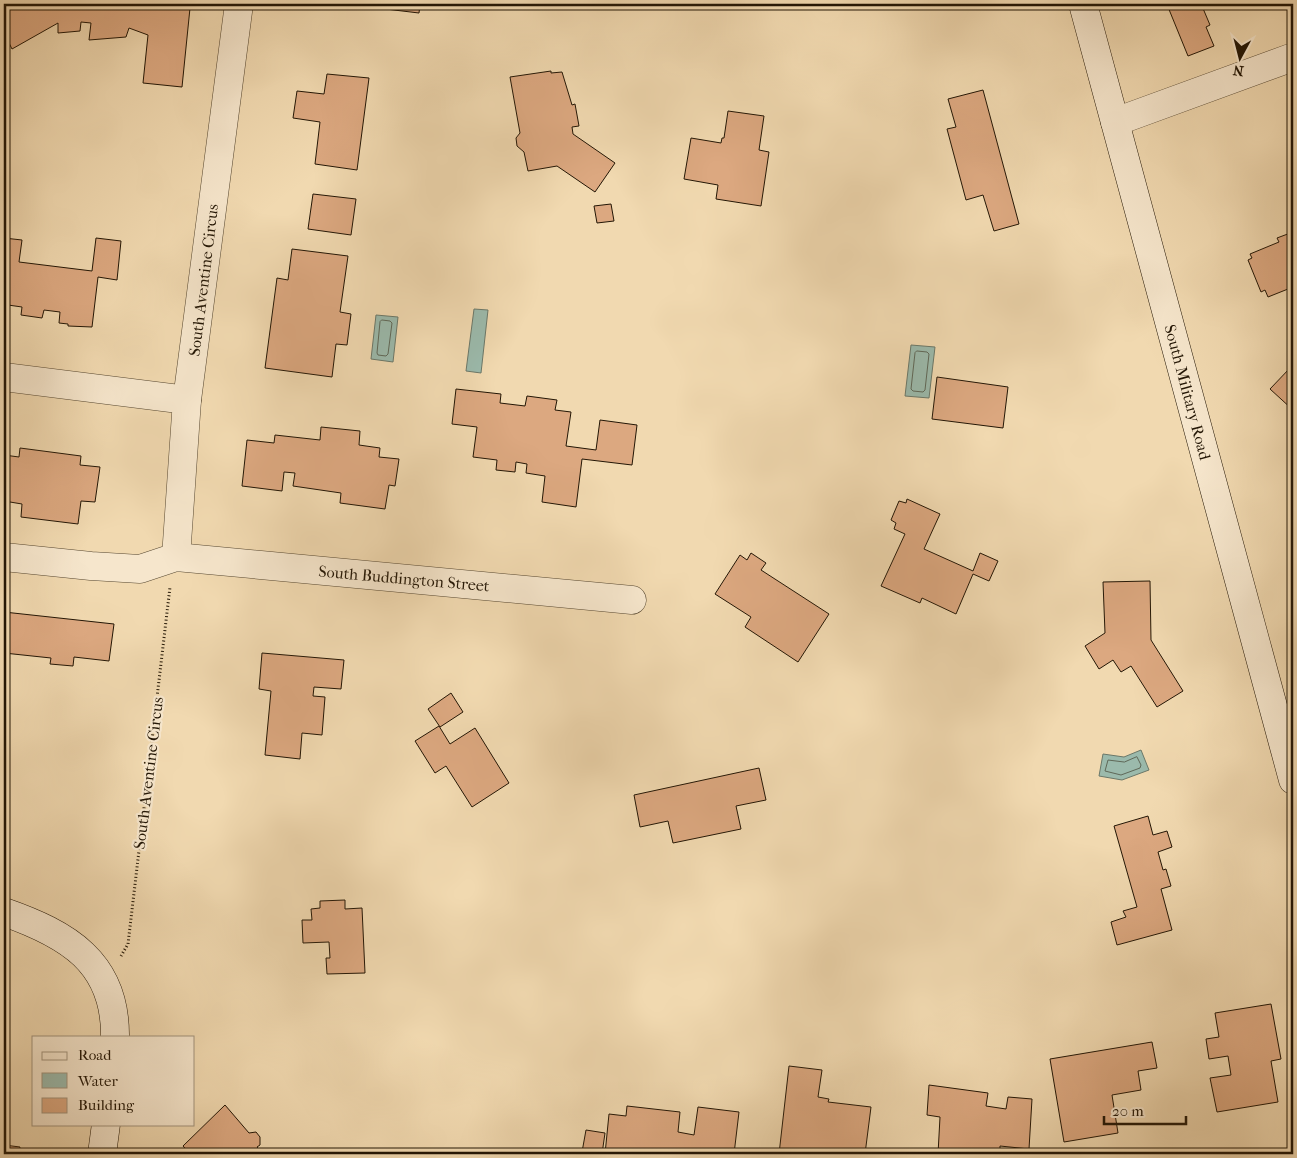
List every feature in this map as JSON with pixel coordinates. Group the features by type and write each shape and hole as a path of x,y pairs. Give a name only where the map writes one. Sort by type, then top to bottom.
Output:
{"street":[{"name":"South Aventine Circus","path":"176,557 187,400 239,4"},
{"name":"South Military Road","path":"1083,4 1293,780"},
{"path":"1115,122 1293,57"},
{"path":"4,377 187,400"},
{"path":"4,557 140,569 176,557"},
{"name":"South Buddington Street","path":"176,557 632,600"},
{"path":"4,912 45,929 66,941 85,956 98,970 105,982 113,1004 115,1036"},
{"path":"102,1154 106,1126"}],"path":[{"name":"South Aventine Circus","path":"105,982 128,944 170,587 176,557"}],"water":[{"path":"474,309 488,310 481,373 466,371"},
{"path":"376,315 398,317 393,362 371,359"},
{"path":"911,345 935,347 929,398 905,396"},
{"path":"1141,750 1149,770 1122,780 1099,776 1103,754 1124,757"}],"building":[{"path":"14,4 158,4 190,8 182,87 143,83 148,35 129,28 126,37 89,40 91,23 81,22 80,31 58,33 58,23 12,49 4,33 4,9"},
{"path":"344,4 420,4 419,13"},
{"path":"1176,4 1208,4 1202,6 1210,25 1206,27 1214,46 1188,56 1168,7"},
{"path":"551,71 551,73 562,72 572,105 575,104 579,126 572,127 573,134 615,163 595,192 557,166 528,171 524,152 517,146 516,138 520,133 510,77"},
{"path":"327,74 369,78 357,170 315,164 320,122 293,118 297,91 324,94"},
{"path":"983,90 1019,224 994,231 983,195 966,200 947,129 956,127 948,99"},
{"path":"728,111 764,116 759,150 769,152 761,206 716,199 718,185 684,179 691,138 721,143 722,138 724,138"},
{"path":"313,194 356,199 351,235 308,229"},
{"path":"611,204 614,221 597,223 594,206"},
{"path":"1293,232 1293,287 1268,297 1265,290 1261,292 1248,260 1252,258 1250,254 1279,242 1277,238"},
{"path":"4,238 22,240 19,262 92,271 96,238 121,241 117,280 98,277 92,327 68,326 68,324 59,323 60,312 44,310 42,318 21,315 22,307 8,305 7,313 4,313"},
{"path":"292,249 348,256 340,312 351,314 347,345 336,344 332,377 265,368 277,278 288,280"},
{"path":"1290,368 1293,371 1293,410 1270,389"},
{"path":"937,377 1008,387 1003,428 932,419"},
{"path":"456,389 501,394 500,403 525,406 527,396 557,400 555,410 571,412 566,446 596,450 600,420 637,425 632,465 582,459 576,507 542,502 545,476 526,473 527,464 516,462 515,472 496,470 497,460 473,457 477,427 452,424"},
{"path":"321,427 360,431 359,445 380,448 379,457 399,459 395,486 389,485 385,509 340,503 341,493 293,486 295,473 284,472 282,491 242,486 247,440 274,443 275,435 320,440"},
{"path":"20,448 81,456 80,465 100,467 95,502 81,501 78,524 21,517 22,504 4,501 4,455 19,457"},
{"path":"907,499 940,514 924,549 973,571 980,553 998,561 989,581 973,574 956,614 922,598 920,603 881,586 905,534 894,529 896,523 891,520 899,501 906,503"},
{"path":"751,553 766,563 761,570 829,614 798,662 745,627 751,617 715,594 740,555 747,560"},
{"path":"1150,581 1151,640 1183,691 1157,707 1131,666 1121,672 1113,660 1099,669 1085,646 1105,633 1103,582"},
{"path":"4,612 114,624 109,661 74,657 73,666 50,664 51,658 4,653"},
{"path":"262,653 344,660 341,689 314,687 313,696 325,697 322,735 302,733 300,759 265,755 271,691 259,689"},
{"path":"451,693 463,712 440,727 428,709"},
{"path":"439,726 450,744 475,728 509,783 472,807 446,766 435,773 415,741"},
{"path":"759,768 766,800 736,806 741,829 673,843 668,821 640,827 634,795"},
{"path":"1148,816 1153,835 1167,831 1172,847 1158,852 1163,870 1166,869 1171,886 1161,889 1172,930 1117,945 1111,922 1126,917 1123,911 1137,907 1114,826"},
{"path":"345,900 345,909 362,908 365,973 327,974 326,958 330,958 329,942 303,943 302,920 312,920 311,909 320,908 320,901"},
{"path":"1271,1004 1281,1059 1271,1061 1278,1102 1217,1112 1210,1078 1231,1075 1228,1056 1209,1059 1206,1039 1219,1037 1215,1013"},
{"path":"1152,1042 1157,1068 1138,1071 1141,1090 1112,1095 1118,1133 1064,1142 1050,1059"},
{"path":"789,1066 822,1070 818,1097 829,1099 828,1102 871,1107 865,1154 779,1154"},
{"path":"929,1085 988,1093 986,1106 1006,1109 1008,1097 1032,1099 1029,1149 1000,1146 1000,1154 938,1154 940,1117 927,1115"},
{"path":"225,1105 249,1133 256,1132 260,1137 260,1145 257,1147 263,1154 190,1154 183,1146"},
{"path":"627,1106 680,1112 678,1132 694,1135 698,1107 739,1112 734,1154 605,1154 609,1114 626,1116"},
{"path":"586,1130 605,1133 602,1154 582,1152"},
{"path":"4,1145 20,1147 19,1154 4,1154"}]}
